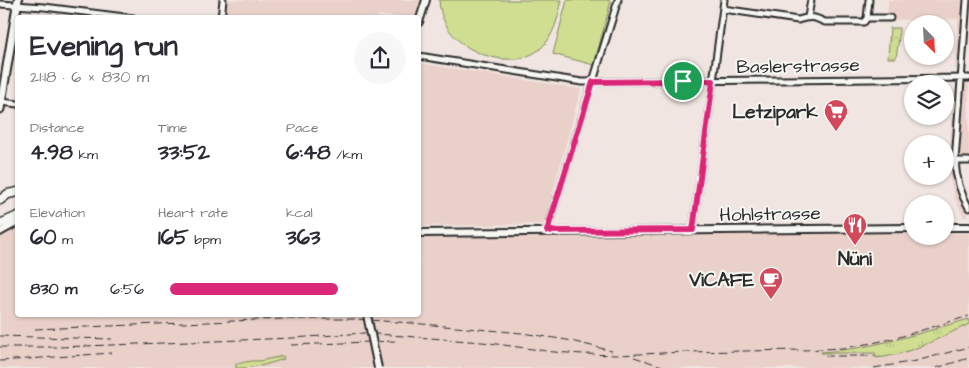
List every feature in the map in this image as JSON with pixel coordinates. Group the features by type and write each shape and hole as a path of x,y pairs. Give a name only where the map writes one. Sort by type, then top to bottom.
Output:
{"main road":[{"path":"1,105 15,21"},
{"path":"0,200 8,194 15,192"},
{"path":"0,224 15,217"}],"street":[{"path":"222,15 224,0"},
{"path":"421,16 426,0"},
{"path":"547,231 618,0"},
{"path":"693,230 724,0"},
{"path":"808,18 811,0"},
{"path":"723,9 798,20 817,18 825,22 864,22 867,18 869,0"},
{"path":"967,0 955,161 959,187 969,208"},
{"path":"0,4 18,3 109,15"},
{"path":"867,18 890,18"},
{"name":"Baslerstrasse","path":"421,56 579,82 969,78"},
{"path":"1,105 15,104"},
{"path":"955,161 969,161"},
{"path":"0,232 15,224"},
{"path":"954,228 969,227"},
{"name":"Hohlstrasse","path":"421,233 904,228"},
{"path":"367,317 378,368"}],"shaded area":[{"path":"228,0 421,0 417,15 225,15"},
{"path":"888,0 963,0 959,66 955,69 958,19 954,19 954,15 904,15 904,20 887,20"},
{"path":"421,63 581,89 544,224 421,226"},
{"path":"962,77 969,77 969,162 955,162"},
{"path":"954,89 957,92 954,153 954,135 951,135 951,125 954,125"},
{"path":"954,179 956,190 967,217 964,217 952,185 954,185"},
{"path":"15,226 15,317 421,317 421,238 904,233 904,245 954,245 954,233 969,233 969,368 0,368 0,234"}],"green space":[{"path":"439,0 562,0 555,26 545,44 528,56 504,59 480,53 460,41 445,24"},
{"path":"567,0 611,1 594,65 553,54"},
{"path":"890,28 899,28 896,58 888,58"},
{"path":"969,319 969,324 935,340 912,350 888,356 876,358 875,353 821,353 877,344"},
{"path":"283,356 284,359 261,366 236,368 236,364"}],"railway":[{"path":"0,347 59,347 293,338 364,333 482,342 583,354 617,355 803,350 843,348 872,343 896,338 969,316"},
{"path":"35,329 282,319 355,319 522,333 567,340 612,351"},
{"path":"0,336 112,339"},
{"path":"291,345 396,341"},
{"path":"874,368 916,361 969,347"},
{"path":"0,361 111,353"},
{"path":"825,356 875,356"},
{"path":"634,357 668,368"},
{"path":"936,368 969,358"}],"place":[{"name":"Letzipark","path":"836,132"},
{"name":"Nüni","path":"855,246"},
{"name":"ViCAFE","path":"771,300"}],"route":[{"path":"683,81 713,81 693,230 547,231 593,82 683,81"}]}
